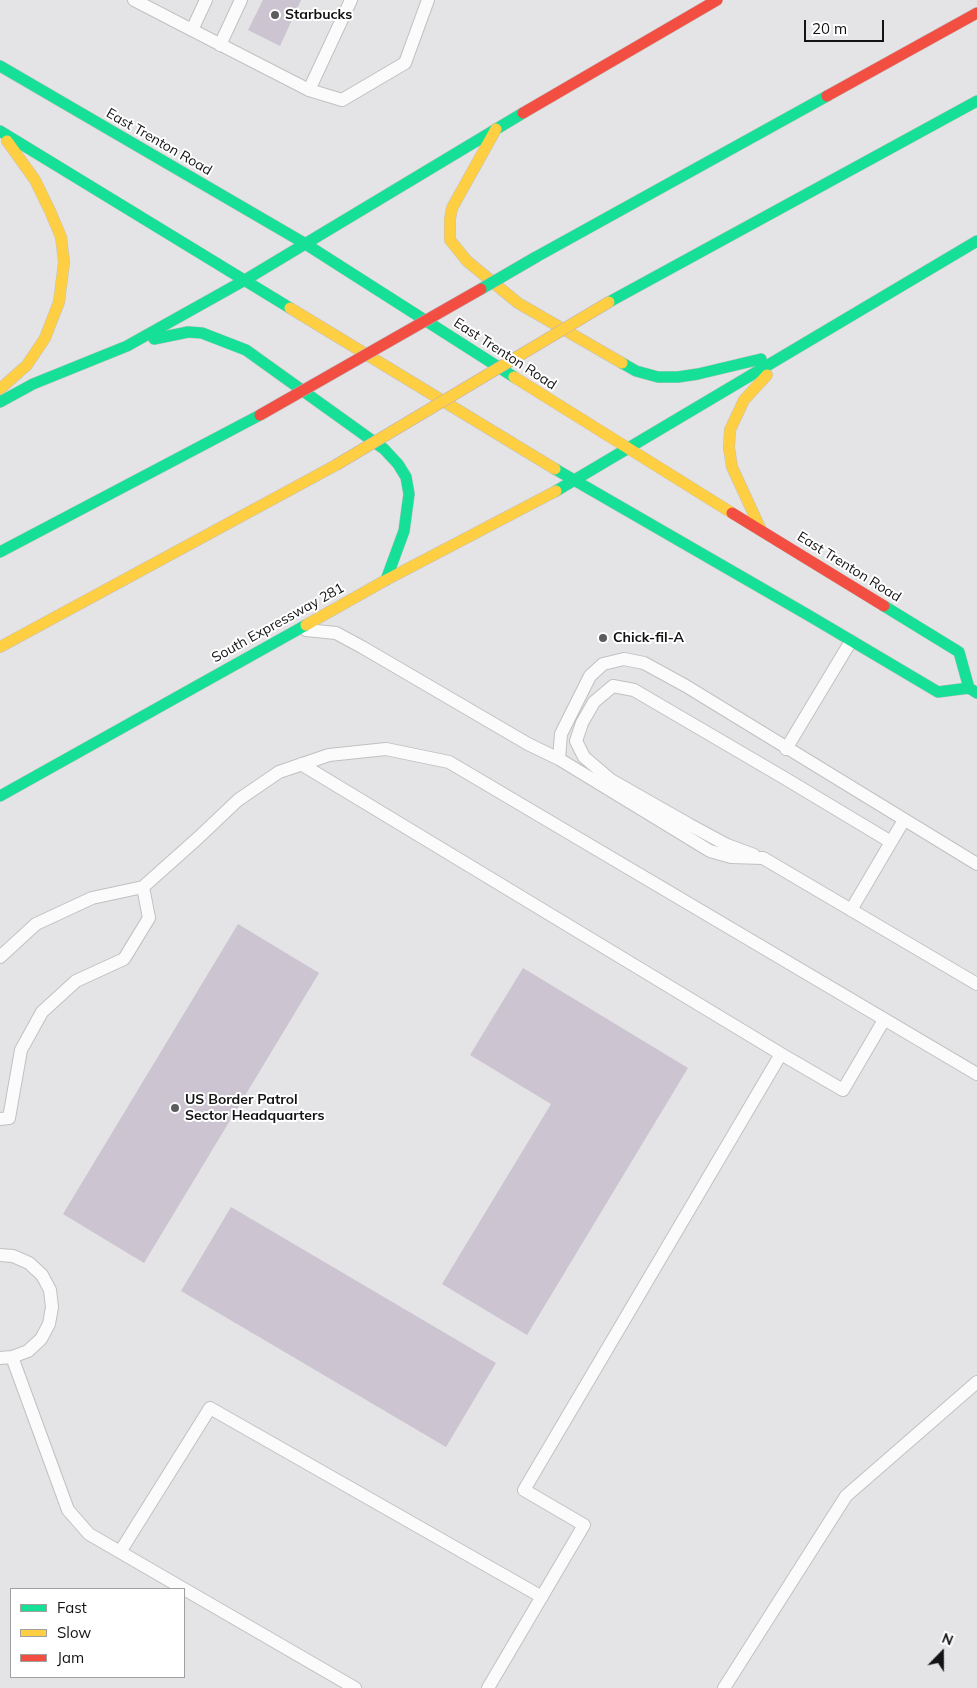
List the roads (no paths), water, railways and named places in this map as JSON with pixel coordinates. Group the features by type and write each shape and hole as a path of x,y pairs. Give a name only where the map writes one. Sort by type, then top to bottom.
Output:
{"main road":[{"path":"0,402 33,384 127,346 245,280 498,127 717,0"},
{"path":"0,552 260,414 536,257 977,13"},
{"name":"East Trenton Road","path":"0,66 304,243 627,449 959,652 973,690 938,692 574,481 0,131"},
{"path":"0,647 336,465 609,302 977,101"},
{"path":"498,127 455,200 450,219 450,240 468,261 518,303 636,371 658,377 698,374 787,353"},
{"path":"0,131 35,180 61,237 64,262 64,280 59,302 44,338 27,365 0,389"},
{"name":"South Expressway 281","path":"0,796 386,580 574,481 977,241"},
{"path":"127,346 188,332 202,333 221,339 246,350 384,449 398,464 406,477 409,494 404,531 386,580"},
{"path":"761,530 738,484 732,467 729,448 730,430 744,400 787,353"}],"lane":[{"path":"134,0 309,90 342,100 405,63 428,0"},
{"path":"192,30 206,0"},
{"path":"220,45 241,0"},
{"path":"309,90 351,0"},
{"path":"298,629 336,633 528,744 559,759 710,851 731,857 763,858"},
{"path":"786,749 851,641"},
{"path":"559,759 560,734 590,676 603,664 624,659 644,663 977,864"},
{"path":"890,842 634,690 613,686 594,702 582,723 576,741 584,758 611,780 727,845 763,858 977,984"},
{"path":"0,957 36,924 92,898 143,887 238,800 279,772 329,755 386,749 449,762 977,1074"},
{"path":"301,764 843,1090 884,1020"},
{"path":"852,910 904,820"},
{"path":"0,1119 9,1118 20,1050 42,1012 76,981 124,959 150,918 143,887"},
{"path":"488,1688 584,1525 524,1490 781,1054"},
{"path":"0,1255 14,1256 29,1263 42,1275 50,1290 52,1307 50,1324 41,1339 28,1351 6,1357 68,1510 90,1534 182,1588"},
{"path":"724,1688 846,1496 977,1382"},
{"path":"120,1552 210,1408 542,1597"},
{"path":"185,1590 355,1688"}],"place":[{"name":"Starbucks","path":"275,15"},
{"name":"Chick-fil-A","path":"603,638"},
{"name":"US Border Patrol Sector Headquarters","path":"175,1108"}]}
